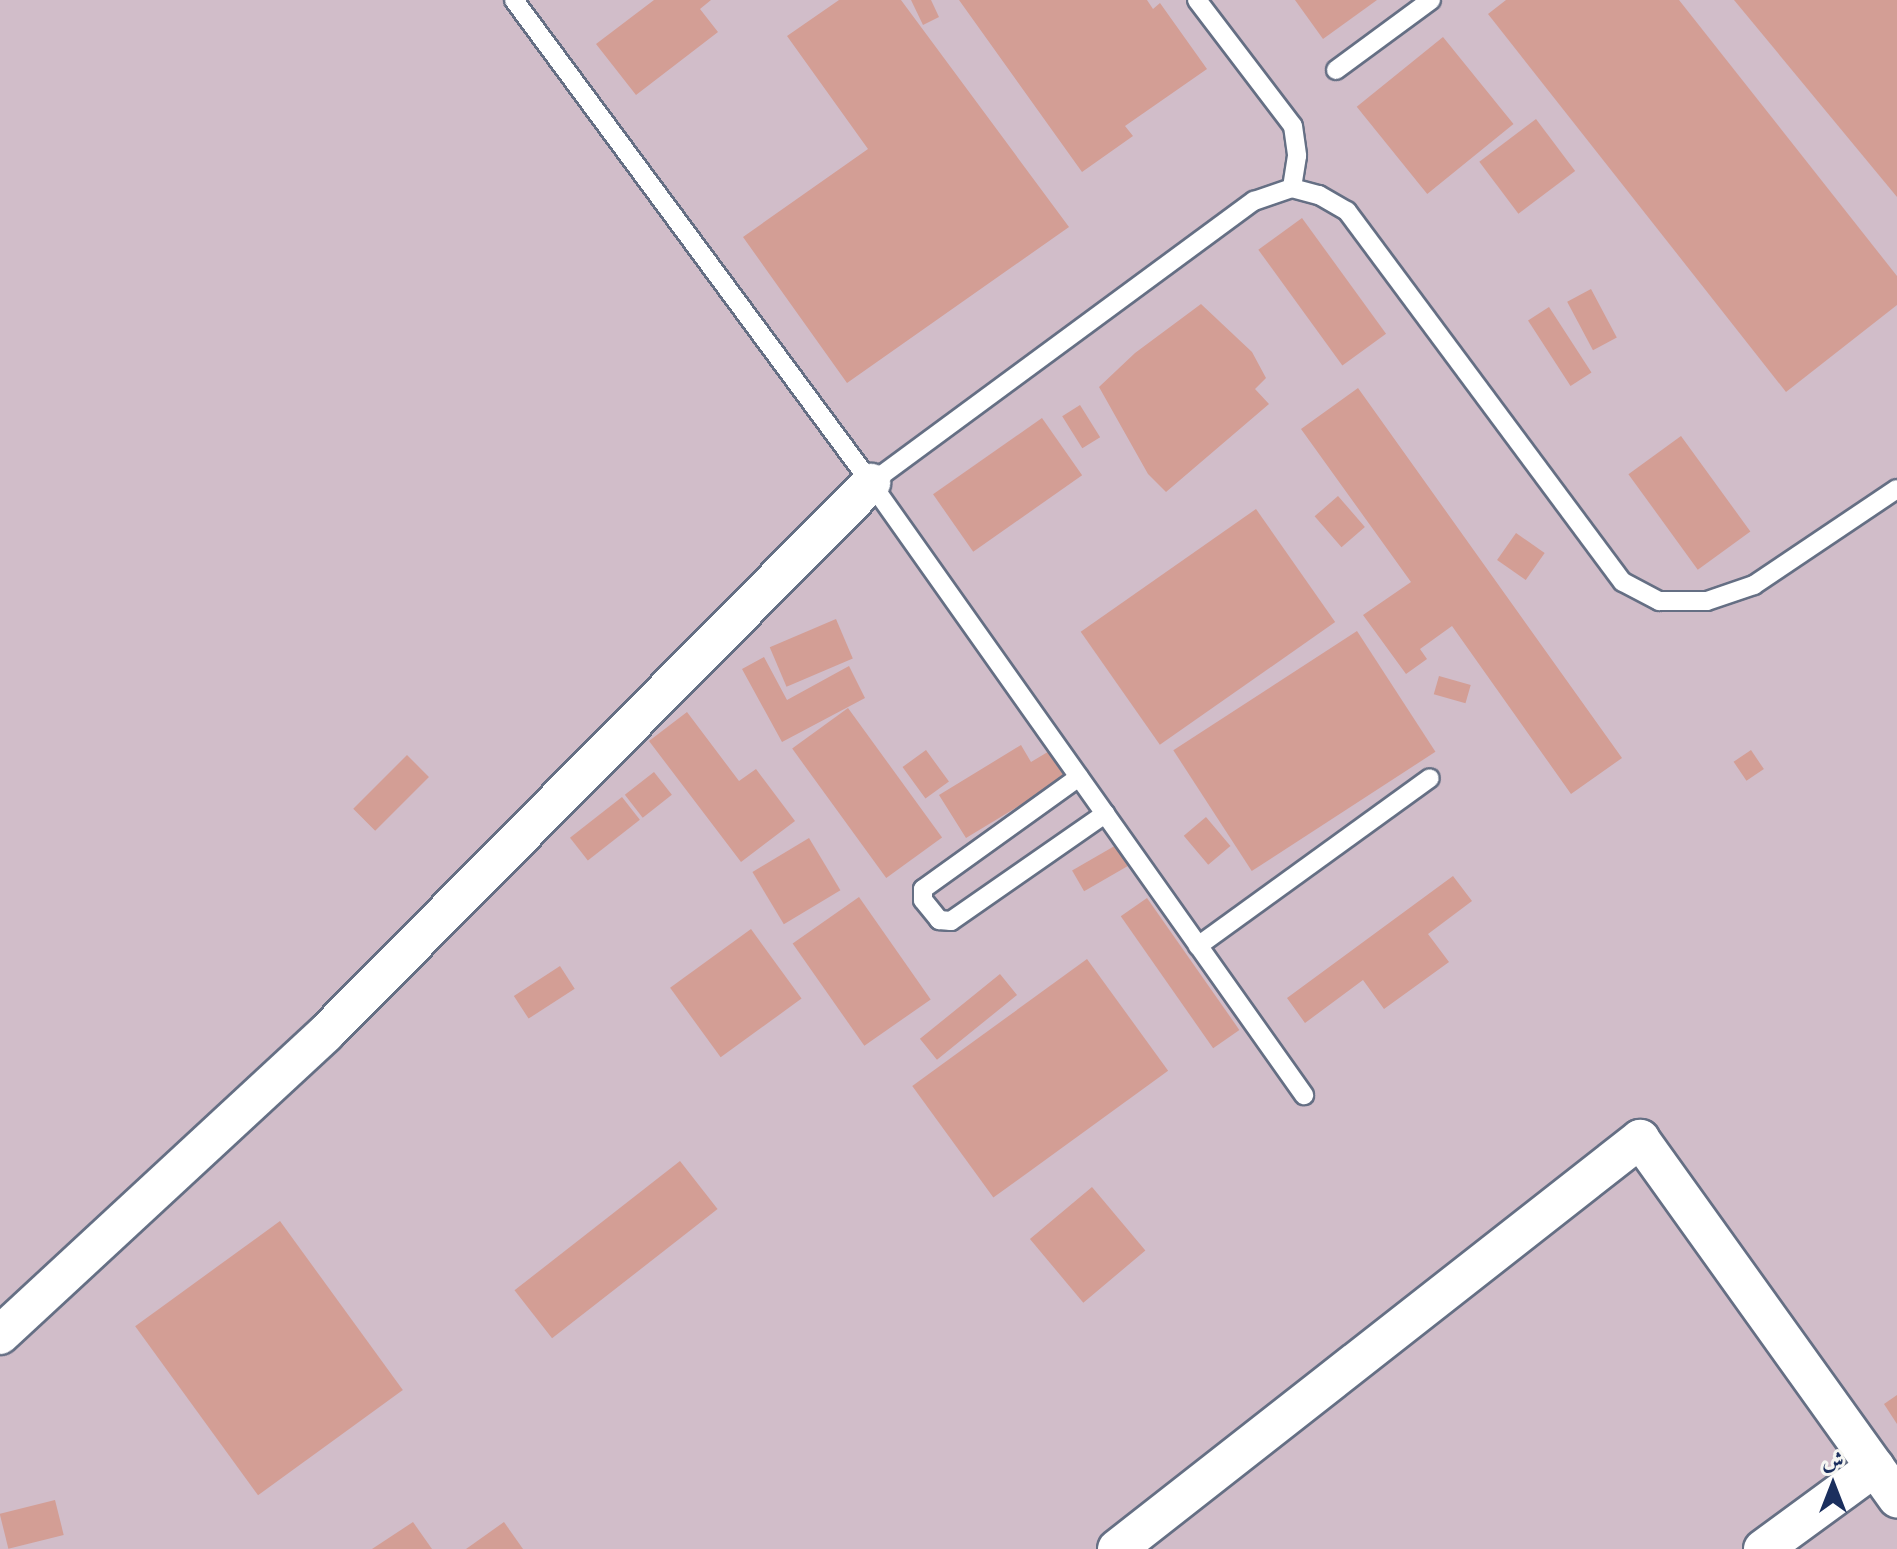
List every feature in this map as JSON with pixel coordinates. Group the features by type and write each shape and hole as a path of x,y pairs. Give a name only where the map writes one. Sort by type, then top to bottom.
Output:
{"street":[{"path":"0,1335 325,1034 871,483"},
{"path":"1117,1549 1640,1139 1897,1498"},
{"path":"1763,1549 1875,1467"}],"lane":[{"path":"514,0 871,483 1304,1095"},
{"path":"1197,0 1293,126 1297,156 1292,188"},
{"path":"1336,70 1431,0"},
{"path":"871,483 1254,201 1292,188 1319,195 1347,211 1623,582 1659,601 1707,601 1754,585 1897,489"},
{"path":"1079,777 923,889 923,900 939,920 951,921 1105,814"},
{"path":"1198,946 1430,778"}],"shaded area":[{"path":"0,0 1897,0 1897,1549 0,1549"}],"building":[{"path":"654,0 711,0 700,9 718,32 636,95 596,44"},
{"path":"839,0 901,0 1069,227 847,383 743,237 868,149 787,36"},
{"path":"911,0 931,0 939,17 923,25"},
{"path":"959,0 1147,0 1153,9 1160,3 1207,69 1125,126 1133,136 1082,172"},
{"path":"1295,0 1377,0 1323,39"},
{"path":"1506,0 1679,0 1897,276 1897,305 1786,392 1488,14"},
{"path":"1734,0 1897,0 1897,197"},
{"path":"1443,37 1513,124 1427,194 1357,107"},
{"path":"1536,119 1575,171 1518,214 1479,162"},
{"path":"1302,218 1386,334 1342,365 1258,250"},
{"path":"1591,289 1617,338 1593,350 1567,302"},
{"path":"1201,304 1252,352 1266,378 1255,389 1269,404 1166,492 1148,474 1099,387 1135,353"},
{"path":"1549,307 1591,372 1571,386 1528,321"},
{"path":"1358,388 1622,758 1571,794 1452,626 1420,649 1427,659 1406,674 1363,615 1411,582 1301,429"},
{"path":"1080,405 1100,437 1082,448 1062,416"},
{"path":"1042,418 1082,475 973,552 933,494"},
{"path":"1681,436 1750,531 1698,570 1628,474"},
{"path":"1338,496 1365,527 1342,547 1315,516"},
{"path":"1256,509 1335,622 1160,745 1081,632"},
{"path":"1516,533 1545,553 1526,580 1497,560"},
{"path":"836,619 853,659 787,687 770,647"},
{"path":"1357,631 1435,752 1252,871 1173,750"},
{"path":"764,657 787,700 849,666 865,698 782,742 742,669"},
{"path":"1439,676 1471,685 1465,703 1434,694"},
{"path":"848,708 942,837 886,878 792,749"},
{"path":"687,712 739,781 756,769 795,821 741,862 649,741"},
{"path":"1021,745 1031,762 1051,750 1067,777 966,838 939,795"},
{"path":"926,750 949,782 925,799 903,767"},
{"path":"1751,750 1764,769 1746,781 1734,762"},
{"path":"407,755 429,777 375,831 353,809"},
{"path":"654,772 672,795 643,818 625,795"},
{"path":"622,797 640,820 588,860 570,838"},
{"path":"1206,817 1230,846 1208,865 1184,836"},
{"path":"809,838 840,890 784,924 752,872"},
{"path":"1118,844 1130,865 1084,891 1072,870"},
{"path":"1453,876 1472,901 1428,934 1449,962 1384,1009 1363,980 1305,1023 1287,998"},
{"path":"859,897 931,999 864,1046 793,943"},
{"path":"1147,898 1239,1030 1213,1048 1121,916"},
{"path":"751,929 802,999 721,1057 670,988"},
{"path":"1087,959 1168,1071 993,1198 912,1086"},
{"path":"560,966 575,989 529,1019 514,996"},
{"path":"1000,974 1017,995 937,1060 920,1039"},
{"path":"680,1161 718,1209 552,1338 515,1290"},
{"path":"1092,1187 1145,1251 1083,1303 1030,1239"},
{"path":"280,1221 403,1390 258,1495 135,1326"},
{"path":"1897,1395 1897,1424 1884,1404"},
{"path":"55,1500 64,1535 8,1549 0,1514"},
{"path":"413,1522 432,1549 372,1549"},
{"path":"504,1522 523,1549 466,1549"}]}
